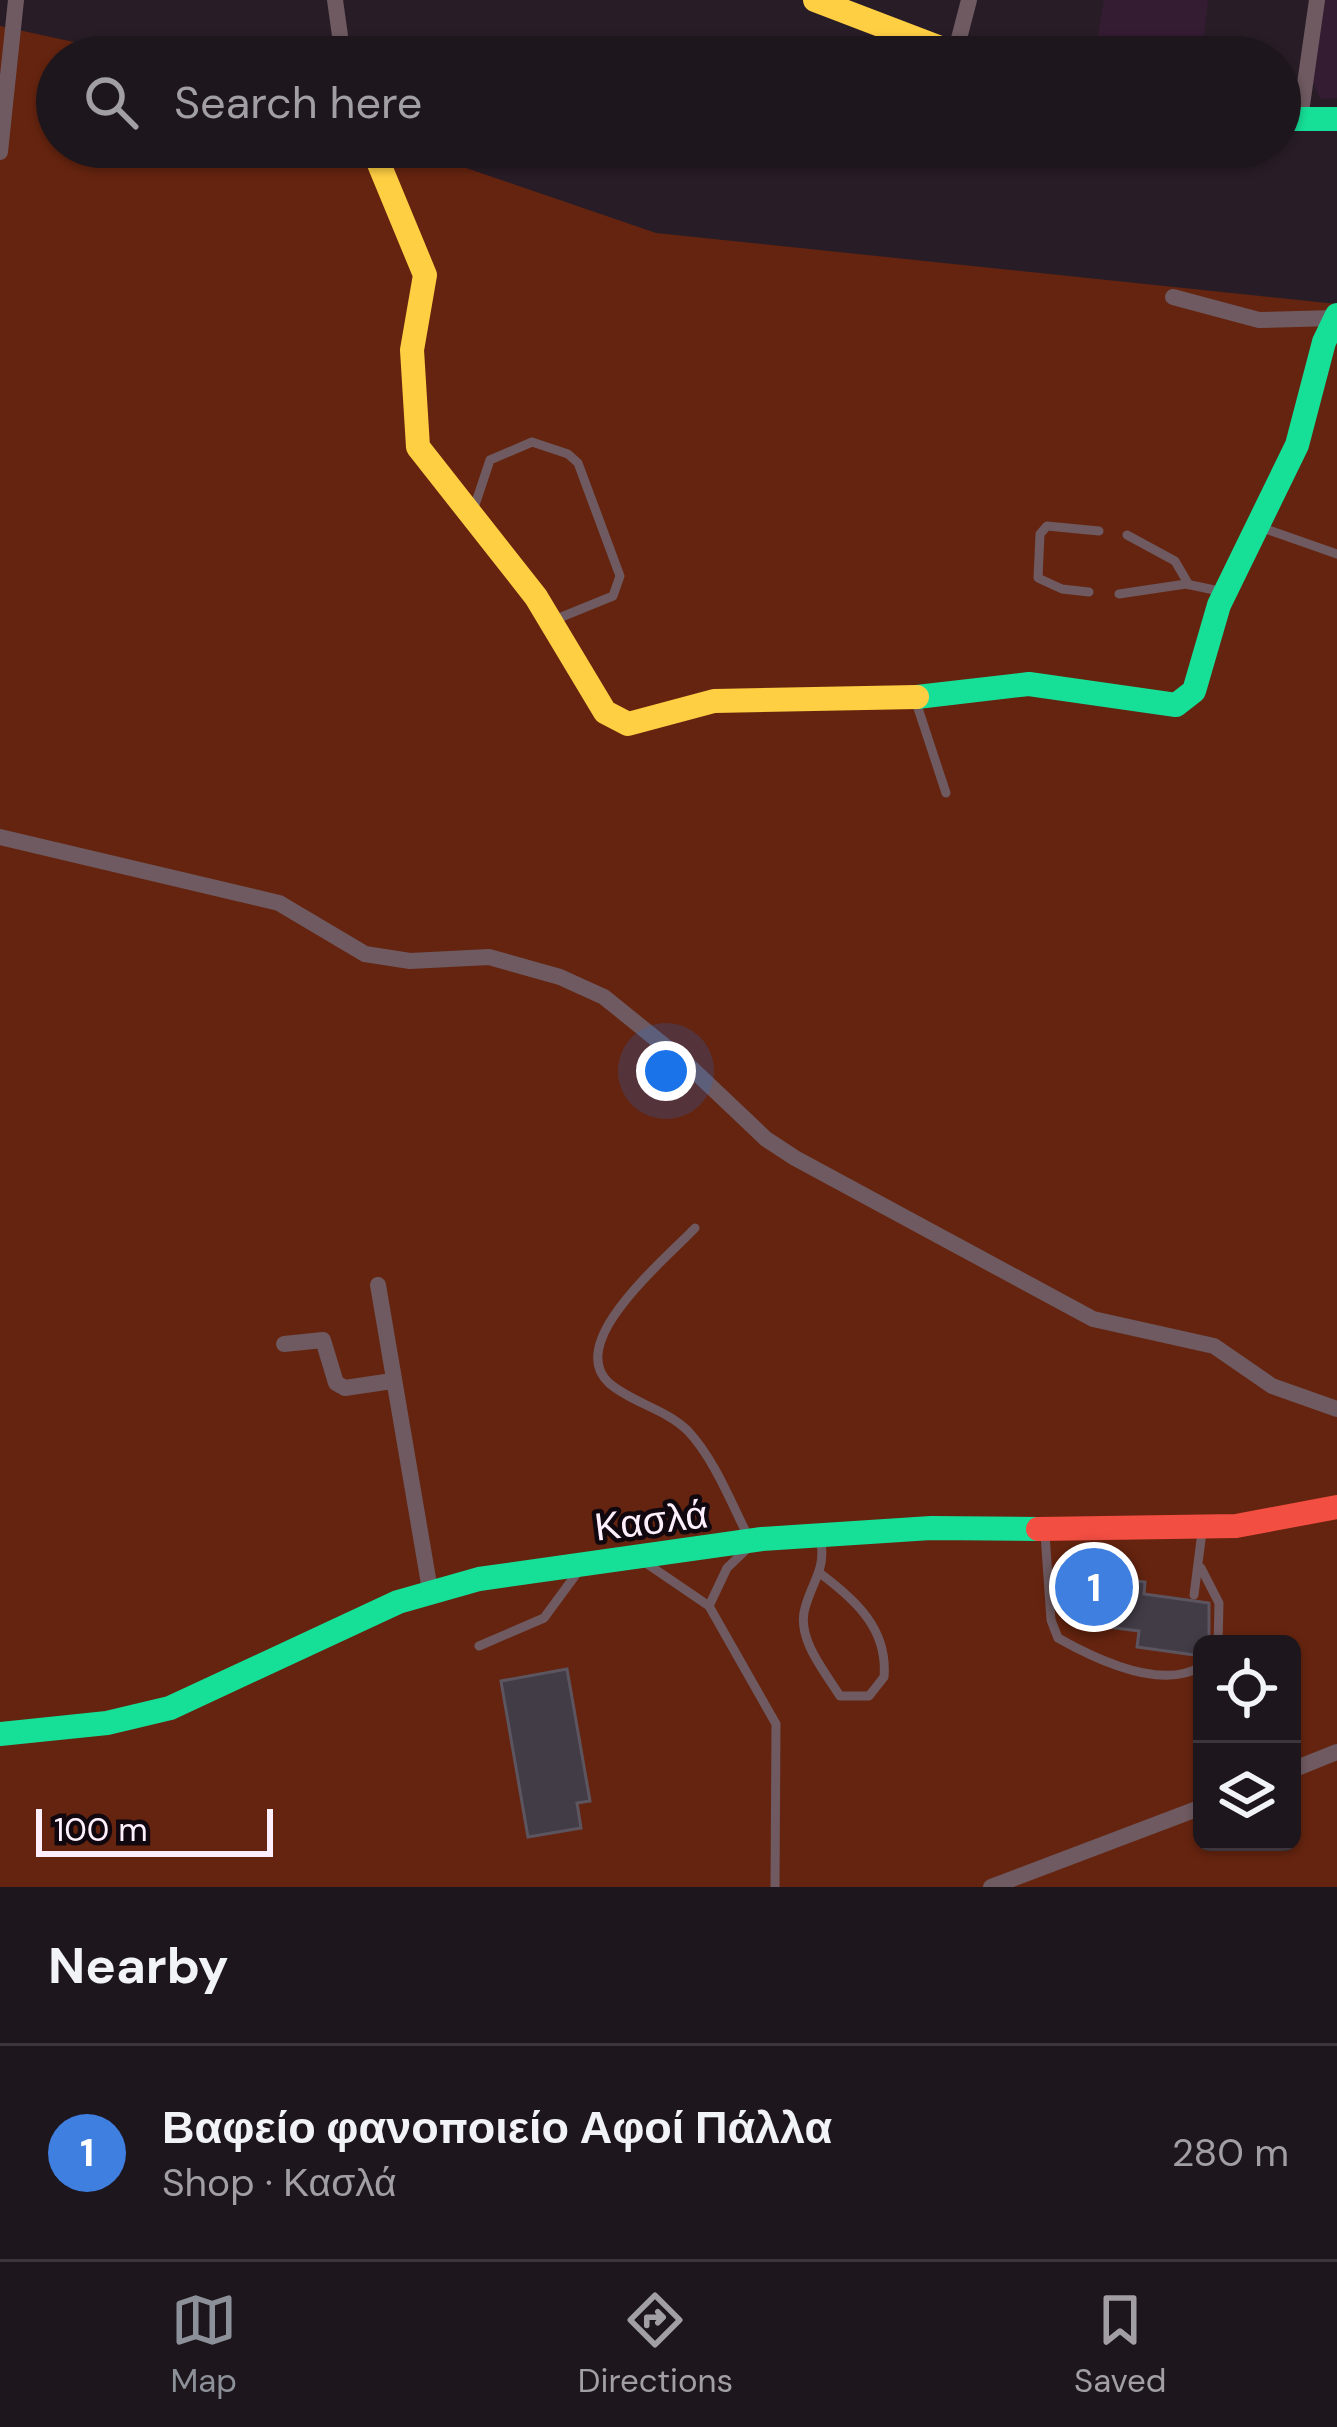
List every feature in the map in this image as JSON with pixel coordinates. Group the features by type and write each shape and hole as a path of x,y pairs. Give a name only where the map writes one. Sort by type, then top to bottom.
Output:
{"street":[{"path":"0,152 16,0"},
{"path":"335,0 341,36"},
{"path":"815,0 909,36"},
{"path":"962,36 969,0"},
{"path":"1301,71 1317,0"},
{"path":"1301,119 1337,119"},
{"path":"381,168 425,275 412,350 413,434 433,470 473,513 549,622 605,712 628,724 714,701 915,697 1044,685 1176,705 1194,691 1224,592 1297,445 1336,317 1259,320 1173,297"},
{"path":"0,837 279,903 365,954 410,962 489,957 560,977 604,998 687,1064 749,1126 795,1158 1093,1319 1214,1346 1286,1393 1337,1409"},
{"path":"378,1285 430,1590"},
{"path":"284,1344 322,1340 336,1383 344,1388 392,1381"},
{"name":"Κασλά","path":"0,1734 101,1724 169,1708 430,1590 583,1564 926,1528 1202,1532 1268,1525 1337,1507"},
{"path":"1301,1767 1337,1752"},
{"path":"991,1887 1193,1810"}],"lane":[{"path":"473,513 483,470 508,450 532,442 553,445 578,463 620,576 613,596 549,622"},
{"path":"1254,525 1337,554"},
{"path":"1089,592 1038,578 1037,555 1047,526 1099,531"},
{"path":"1127,535 1175,561 1189,585"},
{"path":"1119,594 1189,585 1224,592"},
{"path":"915,697 927,749 946,793"},
{"path":"694,1228 604,1327 595,1357 604,1378 684,1427 701,1447 752,1544 727,1568 709,1606"},
{"path":"1046,1528 1051,1619 1058,1638 1136,1674 1171,1679 1193,1670"},
{"path":"1194,1595 1202,1568 1202,1532"},
{"path":"820,1536 825,1561 805,1607 807,1642 840,1696 869,1696 884,1677 880,1636 851,1596 821,1574"},
{"path":"638,1558 709,1606 776,1724 776,1887"},
{"path":"479,1646 544,1618 583,1564"},
{"path":"1202,1568 1219,1603 1218,1635"}],"shaded area":[{"path":"1104,0 1208,0 1204,36 1098,36"},
{"path":"1321,0 1337,0 1337,98 1321,99 1310,78"},
{"path":"0,26 46,36 36,36 36,168 466,168 656,233 1337,304 1337,1887 0,1887"}],"building":[{"path":"1075,1573 1145,1582 1144,1594 1209,1603 1209,1635 1193,1635 1193,1655 1137,1647 1139,1631 1069,1622"},
{"path":"567,1669 590,1801 577,1803 581,1828 528,1837 501,1681"}],"traffic: fast":[{"path":"1301,119 1337,119"},
{"path":"917,697 1029,684 1176,705 1194,691 1219,605 1297,445 1324,342 1337,315"},
{"path":"0,1734 107,1723 170,1708 398,1602 479,1579 762,1539 931,1528 1038,1529"}],"traffic: slow":[{"path":"815,0 909,36"},
{"path":"381,168 425,275 412,350 418,447 536,597 605,712 628,724 714,701 917,697"}],"traffic: jam":[{"path":"1038,1529 1236,1526 1337,1507"}],"place":[{"name":"Βαφείο φανοποιείο Αφοί Πάλλα","path":"1094,1587"}]}
